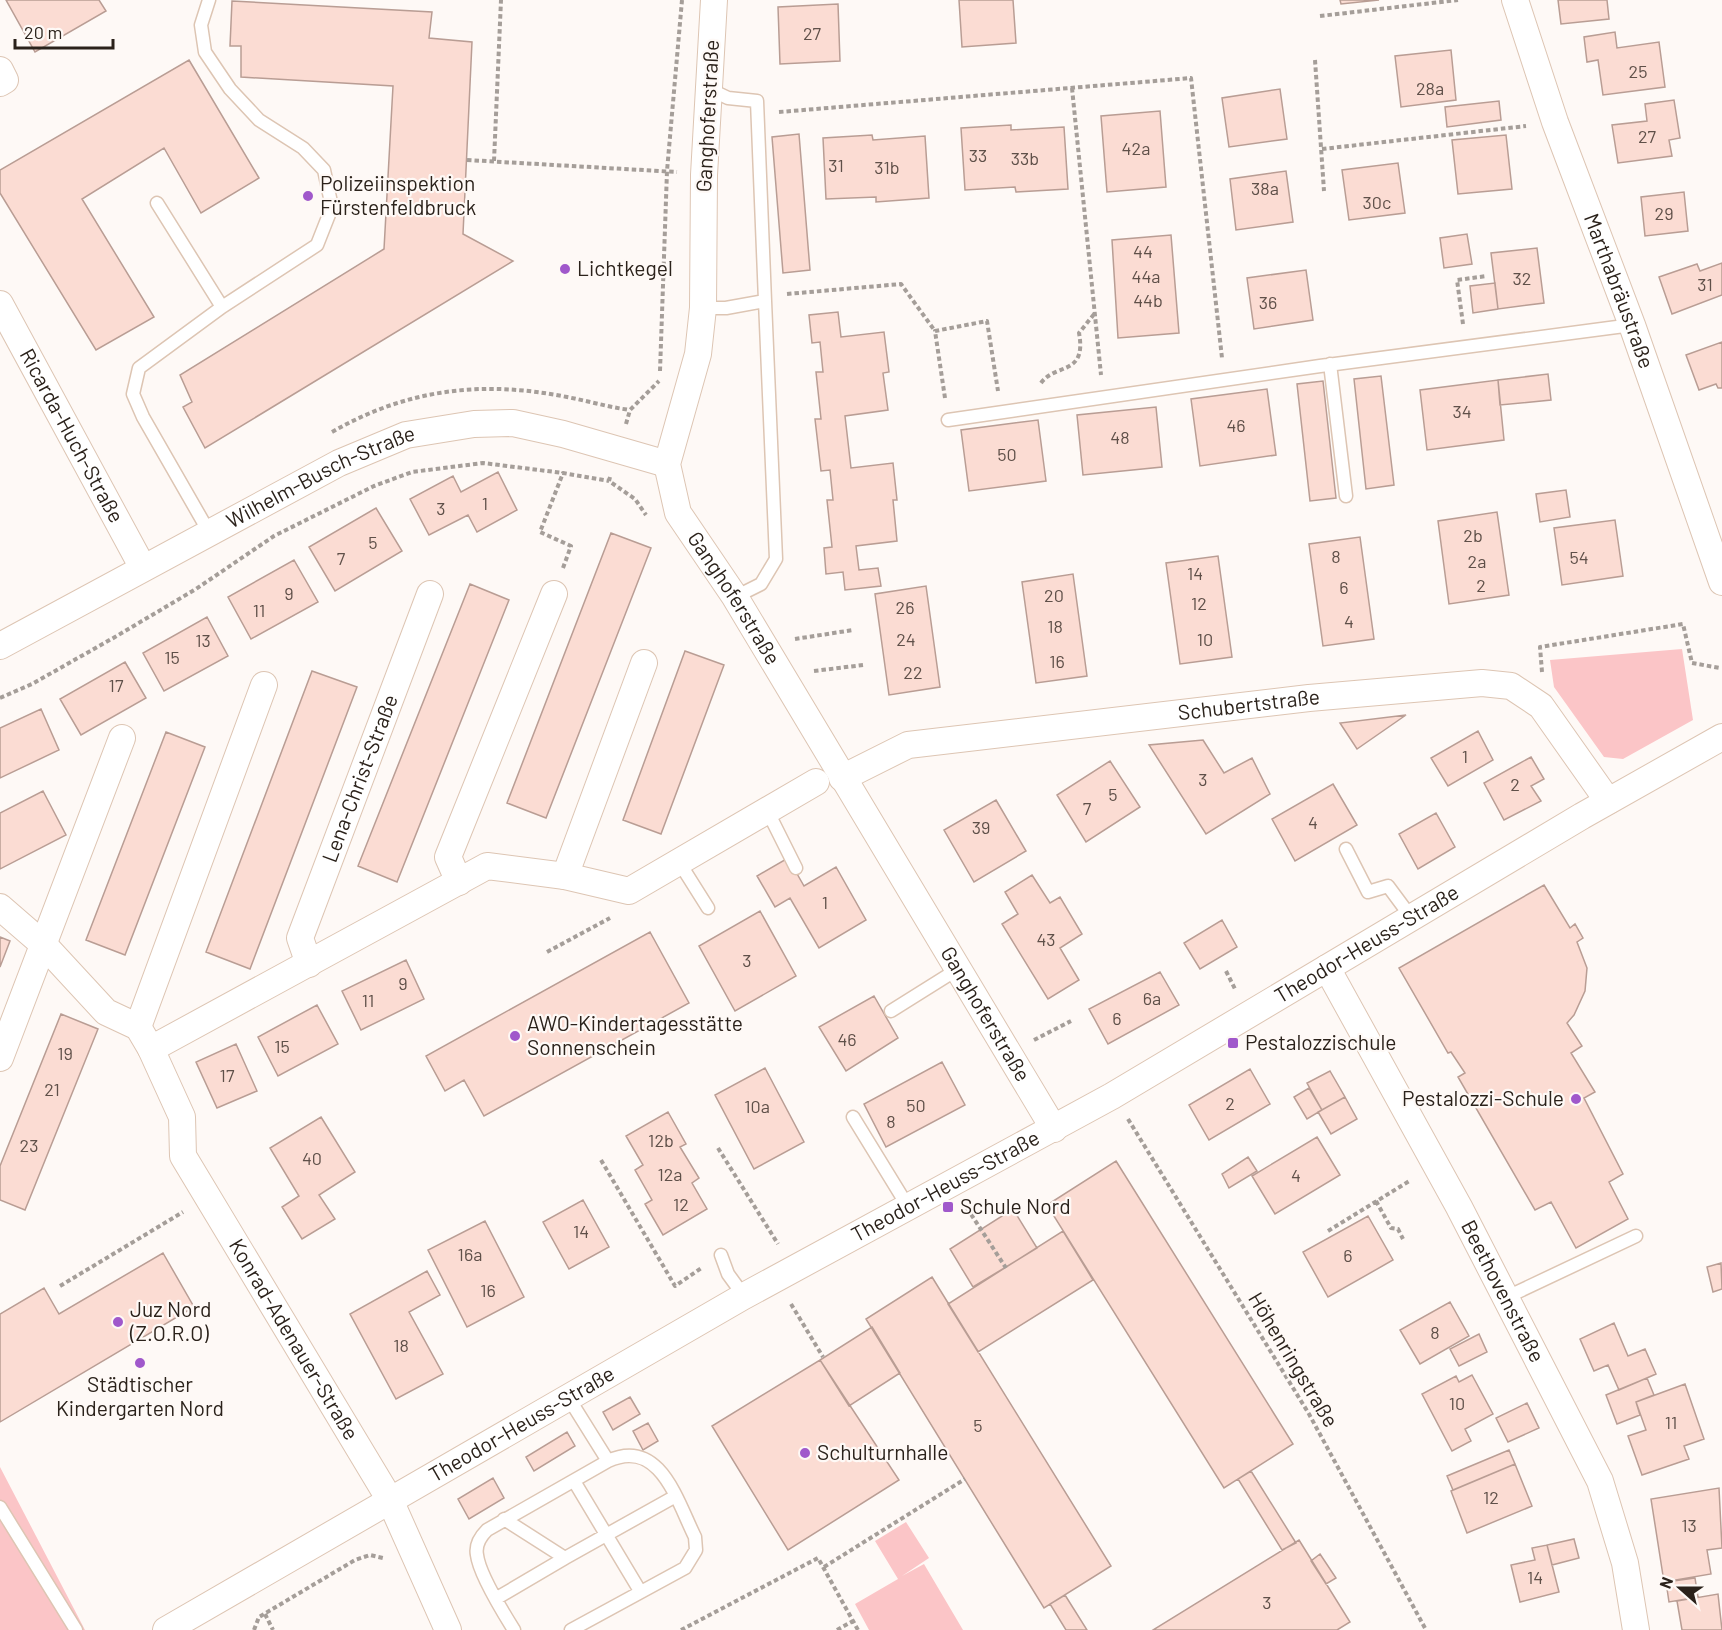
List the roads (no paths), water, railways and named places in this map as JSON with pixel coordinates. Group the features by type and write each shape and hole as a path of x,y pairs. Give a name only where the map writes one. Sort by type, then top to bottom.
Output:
{"street":[{"name":"Ganghoferstraße","path":"714,0 704,175 703,308 698,354 667,464 678,513 735,597 779,675 1054,1129"},
{"name":"Marthabräustraße","path":"1515,0 1555,122 1632,325 1722,582"},
{"path":"0,70 5,80 0,83"},
{"name":"Ricarda-Huch-Straße","path":"0,304 143,568"},
{"name":"Wilhelm-Busch-Straße","path":"0,646 339,463 406,435 474,424 513,423 562,434 667,464"},
{"name":"Lena-Christ-Straße","path":"309,964 300,938 429,594"},
{"path":"459,882 448,858 554,594"},
{"path":"565,876 644,663"},
{"name":"Schubertstraße","path":"842,778 908,745 1309,698 1482,683 1511,686 1541,706 1608,801"},
{"path":"138,1027 264,685"},
{"name":"Theodor-Heuss-Straße","path":"166,1630 774,1278 907,1205 1054,1129 1608,801 1722,737"},
{"path":"0,1058 45,946 122,738"},
{"path":"0,907 45,946 106,1012 138,1027 151,1049 487,866 565,876 629,891 816,782"},
{"name":"Beethovenstraße","path":"1327,968 1507,1297 1600,1481 1625,1563 1635,1630"},
{"name":"Konrad-Adenauer-Straße","path":"151,1049 182,1117 183,1156 390,1500 448,1630"}],"lane":[{"path":"209,0 201,25 205,52 230,89 259,120 303,148 324,170 332,207 317,245 222,307 139,368 133,394 143,417 210,532"},
{"path":"709,89 728,98 757,102 758,114 776,559 761,584 735,597"},
{"path":"157,203 222,307"},
{"path":"703,308 726,308 765,301"},
{"path":"948,420 1330,364 1632,325"},
{"path":"1330,364 1346,496"},
{"path":"767,810 796,868"},
{"path":"1346,849 1368,892 1388,886 1411,917"},
{"path":"679,862 708,908"},
{"path":"891,1011 958,969"},
{"path":"853,1117 907,1205"},
{"path":"1507,1297 1636,1236"},
{"path":"721,1255 728,1274 744,1296"},
{"path":"568,1397 608,1461"},
{"path":"514,1630 479,1563 477,1547 487,1530 608,1461 630,1454 650,1460 674,1497 695,1537 696,1550 685,1568 571,1630"},
{"path":"574,1481 640,1591"},
{"path":"497,1598 674,1497"},
{"path":"0,1507 76,1630"},
{"path":"504,1520 566,1558"}],"place":[{"name":"Polizeiinspektion Fürstenfeldbruck","path":"308,196"},
{"name":"Lichtkegel","path":"565,269"},
{"name":"AWO-Kindertagesstätte Sonnenschein","path":"515,1036"},
{"name":"Pestalozzischule","path":"1233,1043"},
{"name":"Pestalozzi-Schule","path":"1576,1099"},
{"name":"Schule Nord","path":"948,1207"},
{"name":"Juz Nord (Z.O.R.O)","path":"118,1322"},
{"name":"Städtischer Kindergarten Nord","path":"140,1363"},
{"name":"Schulturnhalle","path":"805,1453"}]}
